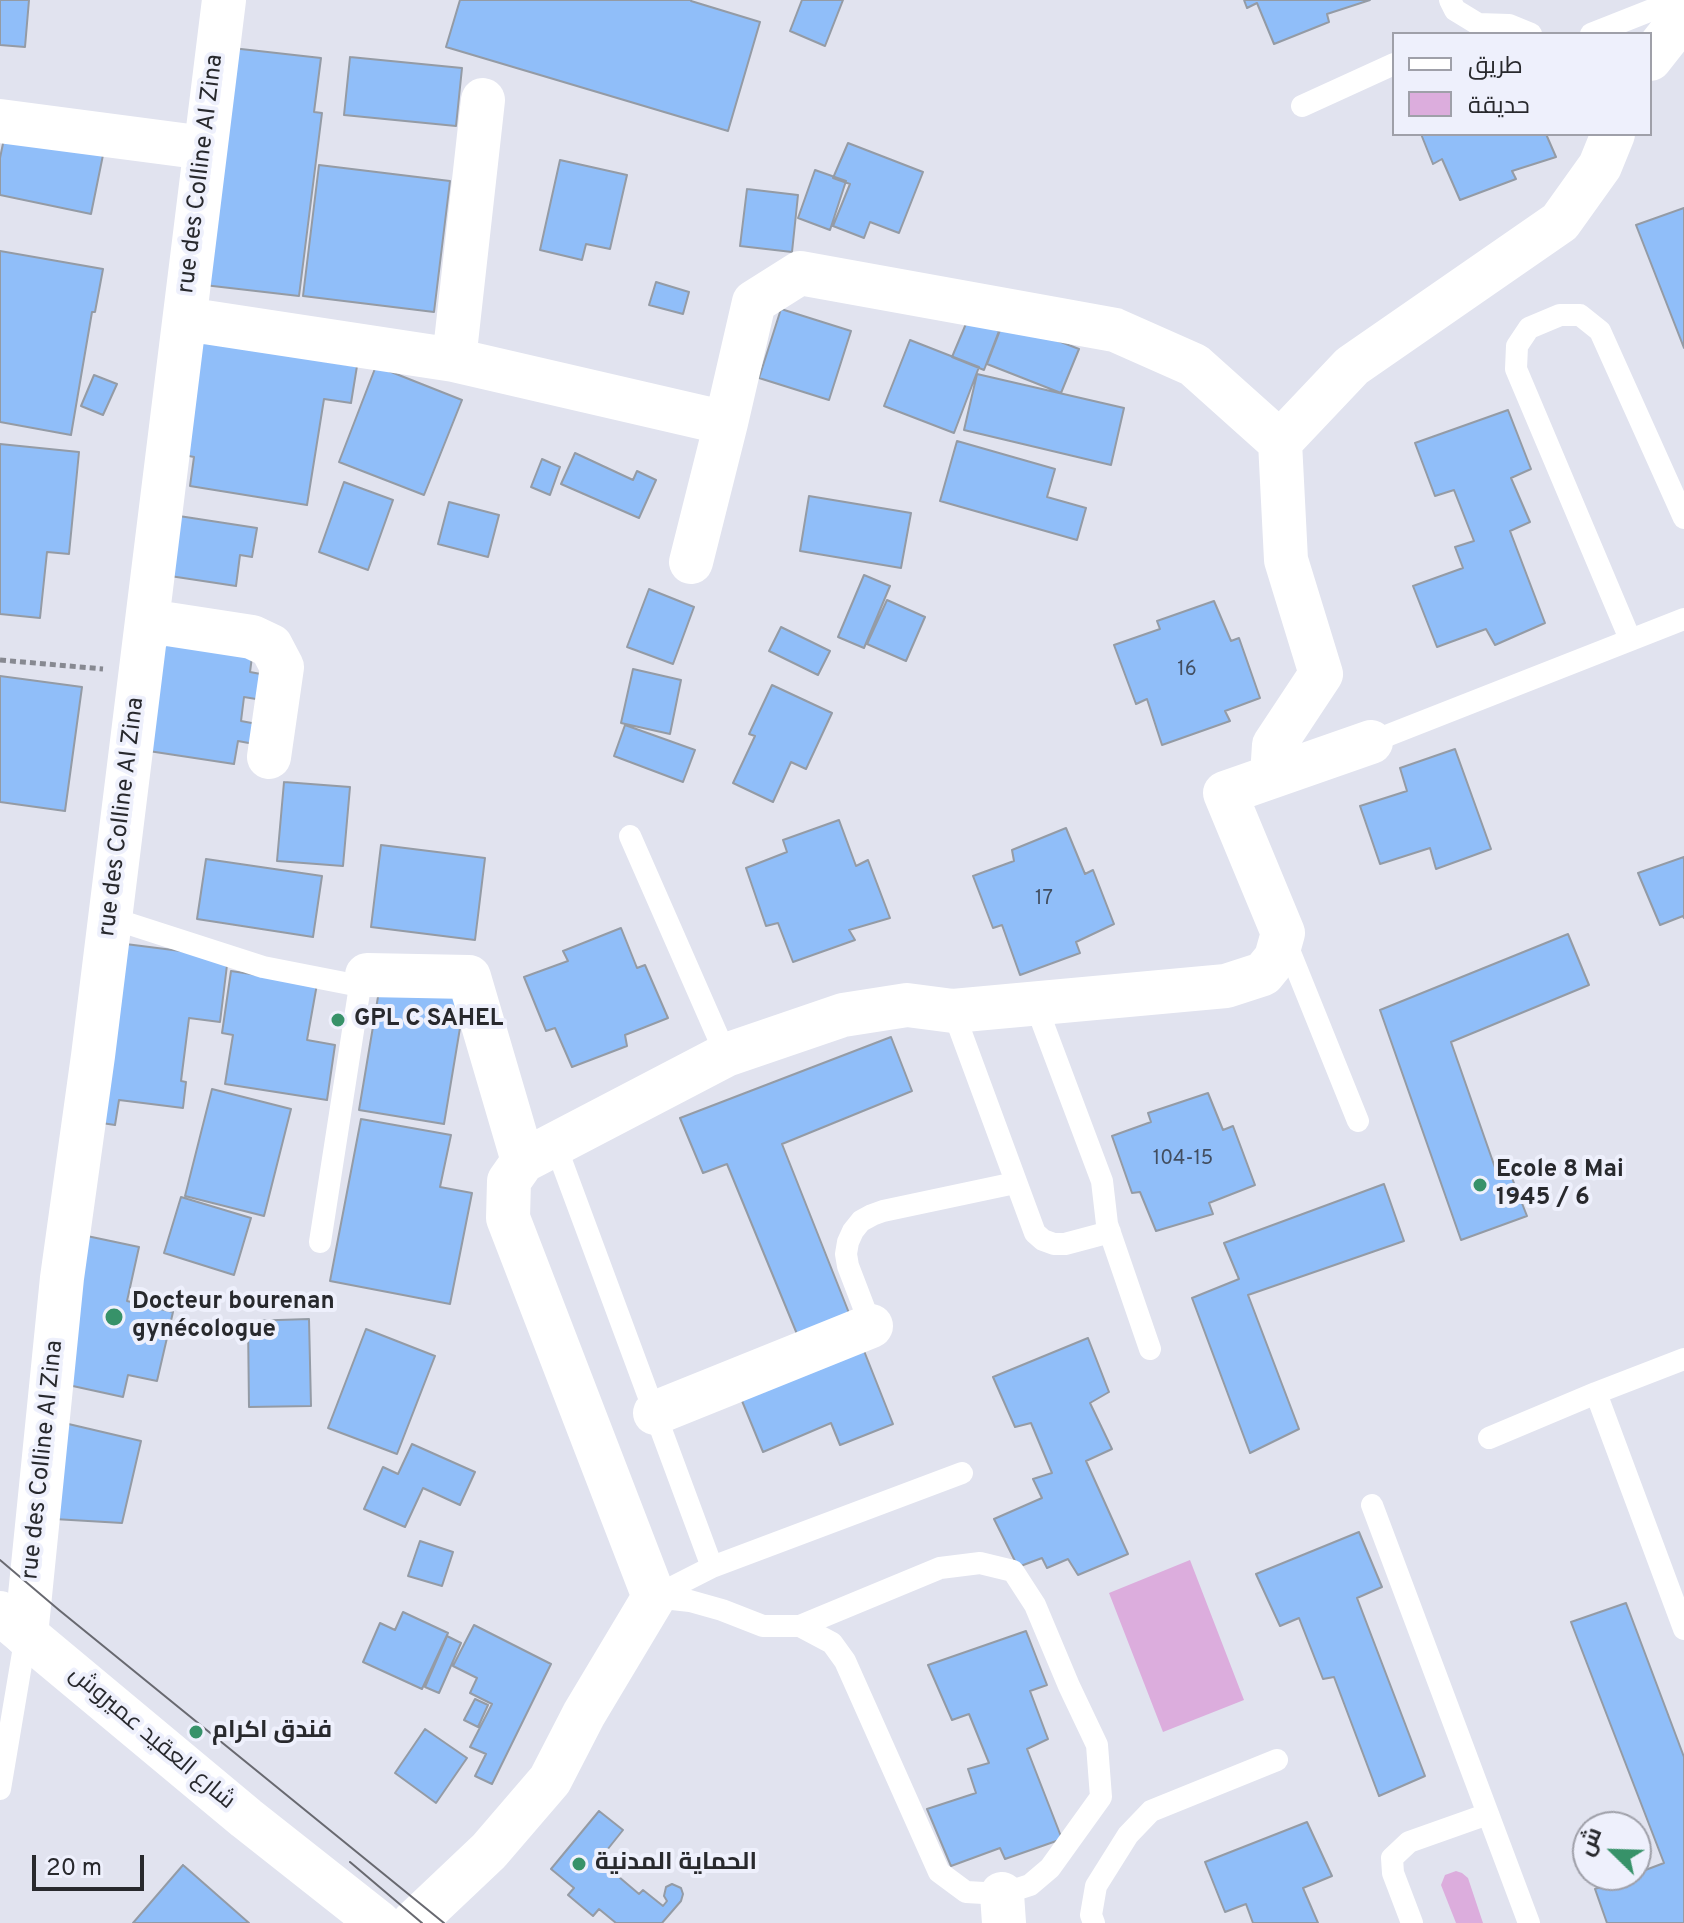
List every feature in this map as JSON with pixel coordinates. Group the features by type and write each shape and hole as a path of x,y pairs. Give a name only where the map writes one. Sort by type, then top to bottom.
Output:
{"street":[{"name":"rue des Colline Al Zina","path":"13,1624 111,918 224,0"},
{"path":"1652,56 1684,16"},
{"path":"454,360 483,100"},
{"path":"0,121 205,148"},
{"path":"1280,442 1352,366 1560,222 1600,166 1612,136"},
{"path":"691,562 754,302 800,273 1115,330 1194,365 1280,442 1286,560 1321,674 1274,745 1272,776"},
{"path":"185,319 454,360 726,423"},
{"path":"148,621 252,637 271,646 282,667 269,757"},
{"path":"413,1923 489,1851 550,1780 584,1714 654,1597 508,1218 509,1181 539,1152 726,1055 843,1015 907,1005 953,1011 1226,986 1263,974 1276,958 1283,933 1225,793 1371,742"},
{"path":"367,975 469,977 539,1152"},
{"path":"655,1413 871,1326"},
{"name":"شارع العقيد عميروش","path":"13,1624 246,1818 379,1923"}],"lane":[{"path":"1450,0 1468,29 1509,25 1526,32"},
{"path":"1596,32 1677,0"},
{"path":"1302,106 1392,65"},
{"path":"1630,639 1516,369 1517,346 1529,328 1560,315 1580,315 1600,331 1684,518"},
{"path":"1371,742 1684,619"},
{"path":"630,836 726,1055"},
{"path":"111,918 263,967 360,986 320,1242"},
{"path":"1283,933 1358,1121"},
{"path":"1035,1003 1102,1181 1110,1232 1150,1349"},
{"path":"953,1011 1035,1233 1043,1240 1065,1244 1110,1232"},
{"path":"539,1152 655,1413 712,1567"},
{"path":"871,1326 846,1254 853,1231 861,1221 883,1211 1015,1183"},
{"path":"1489,1438 1684,1359"},
{"path":"1596,1393 1684,1629"},
{"path":"654,1597 712,1567 962,1473"},
{"path":"1372,1505 1529,1923"},
{"path":"654,1597 690,1601 763,1626 800,1626 940,1568 980,1563 1013,1571 1035,1605 1097,1745 1101,1797 1050,1868 1003,1908 966,1892 939,1872 845,1661 832,1643 800,1626"},
{"path":"0,1789 13,1624"},
{"path":"1094,1923 1091,1915 1096,1886 1128,1835 1151,1811 1277,1760"},
{"path":"1412,1923 1393,1873 1392,1858 1409,1842 1488,1814"}],"path":[{"path":"0,660 141,673"}],"green space":[{"path":"1190,1560 1244,1700 1163,1732 1109,1593"},
{"path":"1456,1871 1468,1878 1483,1923 1456,1923 1441,1885 1445,1875"}],"building":[{"path":"0,0 29,0 25,47 0,45"},
{"path":"460,0 691,0 760,22 728,131 446,47"},
{"path":"802,0 843,0 825,46 790,31"},
{"path":"1244,0 1370,0 1327,14 1329,22 1274,44 1257,3 1247,8"},
{"path":"232,48 321,58 314,112 322,113 299,296 204,285"},
{"path":"350,57 462,68 456,126 344,115"},
{"path":"5,134 103,155 91,214 0,195 0,158"},
{"path":"1422,136 1547,136 1556,157 1512,171 1516,179 1460,200 1442,159 1433,164"},
{"path":"848,143 923,172 899,233 870,222 864,238 833,226 850,184 833,178"},
{"path":"560,160 627,175 610,249 586,244 582,260 540,250"},
{"path":"319,165 450,181 434,312 303,296"},
{"path":"815,170 846,181 830,230 798,218"},
{"path":"747,189 798,195 792,252 740,246"},
{"path":"1684,208 1684,348 1636,225"},
{"path":"0,251 103,269 95,312 92,312 71,435 0,422"},
{"path":"656,282 689,292 683,314 649,305"},
{"path":"781,309 851,331 829,400 759,378"},
{"path":"968,319 999,331 984,370 952,357"},
{"path":"1004,320 1079,349 1061,393 987,364"},
{"path":"192,340 357,366 351,403 324,399 307,505 190,486 194,457 174,453"},
{"path":"910,340 979,367 954,433 884,406"},
{"path":"376,366 462,400 424,495 339,462"},
{"path":"977,374 1124,408 1111,465 964,430"},
{"path":"94,375 117,384 103,415 81,406"},
{"path":"1508,410 1531,469 1511,478 1530,522 1510,531 1545,623 1495,645 1486,629 1437,647 1413,586 1463,568 1455,547 1474,541 1454,490 1435,496 1415,443"},
{"path":"957,441 1055,469 1047,497 1086,508 1077,540 940,501"},
{"path":"0,444 79,452 69,554 47,552 40,618 0,614"},
{"path":"575,453 633,480 637,471 656,480 639,518 561,484"},
{"path":"542,459 560,467 550,495 531,487"},
{"path":"344,482 393,500 368,570 319,552"},
{"path":"809,496 911,513 901,568 800,551"},
{"path":"449,502 499,515 488,557 438,544"},
{"path":"179,516 257,528 252,557 240,555 236,586 170,576"},
{"path":"864,575 890,586 864,648 838,637"},
{"path":"649,589 694,607 673,664 627,647"},
{"path":"887,600 925,617 906,661 867,644"},
{"path":"1214,601 1231,641 1239,638 1260,698 1225,711 1230,721 1162,745 1147,699 1136,704 1114,645 1160,629 1157,621"},
{"path":"781,627 830,651 818,675 769,651"},
{"path":"159,636 253,649 250,672 266,675 262,700 244,697 241,721 257,724 254,744 238,741 234,764 142,750"},
{"path":"633,669 681,680 670,734 621,723"},
{"path":"0,676 82,687 65,811 0,802"},
{"path":"772,685 832,713 806,769 791,762 773,802 733,783 755,736 749,734"},
{"path":"625,725 695,750 683,782 614,756"},
{"path":"1455,749 1491,849 1436,869 1430,848 1380,864 1360,806 1407,791 1400,768"},
{"path":"284,782 350,787 343,866 277,861"},
{"path":"839,820 856,866 868,860 890,918 849,930 855,940 793,962 778,923 766,926 746,868 787,852 783,840"},
{"path":"1066,828 1085,874 1093,870 1114,924 1076,942 1080,953 1020,975 1002,925 993,928 973,876 1014,861 1012,850"},
{"path":"381,845 485,858 475,940 371,927"},
{"path":"1684,857 1684,918 1660,925 1638,873"},
{"path":"206,859 322,876 313,937 197,919"},
{"path":"621,928 637,968 645,965 668,1018 625,1035 627,1046 572,1067 555,1028 546,1031 524,977 568,961 563,951"},
{"path":"1568,934 1589,985 1451,1042 1499,1179 1510,1173 1527,1216 1461,1240 1380,1010"},
{"path":"110,942 228,957 220,1022 189,1018 181,1081 186,1082 183,1108 119,1100 115,1125 95,1122"},
{"path":"231,971 317,984 307,1040 335,1045 327,1100 225,1084 233,1035 222,1033"},
{"path":"380,985 465,998 444,1124 359,1110"},
{"path":"891,1037 912,1091 782,1144 893,1424 840,1445 831,1423 763,1452 740,1396 811,1368 727,1164 703,1173 680,1118"},
{"path":"212,1089 291,1109 264,1216 185,1196"},
{"path":"1208,1093 1223,1130 1233,1126 1255,1185 1209,1203 1213,1214 1156,1231 1140,1192 1132,1193 1112,1136 1151,1122 1148,1113"},
{"path":"361,1119 451,1135 440,1187 472,1193 450,1304 330,1281"},
{"path":"1384,1184 1404,1241 1248,1295 1299,1429 1250,1453 1192,1298 1239,1279 1224,1243"},
{"path":"181,1197 251,1218 234,1275 164,1253"},
{"path":"87,1236 139,1247 127,1301 173,1312 157,1381 128,1375 123,1397 59,1383"},
{"path":"309,1319 311,1406 249,1407 248,1321"},
{"path":"366,1329 435,1356 397,1454 328,1428"},
{"path":"1088,1338 1109,1392 1090,1403 1112,1449 1086,1461 1128,1554 1078,1575 1068,1559 1047,1568 1042,1558 1018,1567 994,1519 1042,1498 1033,1479 1052,1473 1031,1423 1015,1427 993,1377"},
{"path":"60,1422 141,1441 122,1523 54,1519"},
{"path":"412,1444 475,1472 460,1505 423,1488 405,1527 364,1509 383,1467 398,1474"},
{"path":"1359,1532 1382,1587 1357,1598 1425,1776 1379,1796 1334,1677 1323,1679 1299,1618 1280,1626 1256,1574"},
{"path":"420,1541 453,1552 442,1586 408,1576"},
{"path":"1626,1603 1684,1757 1684,1923 1607,1923 1596,1891 1652,1891 1652,1868 1664,1863 1652,1832 1652,1811 1644,1811 1571,1622"},
{"path":"403,1612 448,1633 422,1689 363,1662 380,1623 395,1630"},
{"path":"474,1625 551,1664 492,1784 475,1776 486,1754 470,1747 492,1704 470,1693 477,1678 453,1666"},
{"path":"1026,1631 1047,1685 1030,1691 1048,1739 1027,1749 1062,1839 1005,1859 1000,1848 951,1866 927,1809 976,1793 968,1769 989,1763 969,1714 952,1720 928,1665"},
{"path":"447,1636 461,1643 439,1693 425,1687"},
{"path":"475,1699 488,1705 478,1727 464,1720"},
{"path":"425,1729 467,1758 436,1803 395,1773"},
{"name":"الحماية المدنية","path":"599,1811 623,1830 599,1860 639,1894 643,1890 663,1906 667,1901 664,1896 666,1887 672,1884 681,1888 681,1901 662,1923 616,1923 599,1909 593,1916 568,1895 574,1888 551,1869"},
{"path":"1307,1822 1332,1876 1303,1888 1318,1923 1253,1923 1246,1904 1225,1912 1205,1862"},
{"path":"183,1865 249,1923 133,1923"}],"tram line":[{"path":"0,1560 444,1923"},
{"path":"350,1862 422,1923"}],"place":[{"name":"GPL C SAHEL","path":"338,1020"},
{"name":"Ecole 8 Mai 1945 / 6","path":"1480,1185"},
{"name":"Docteur bourenan gynécologue","path":"114,1317"},
{"name":"فندق اكرام","path":"196,1732"},
{"name":"الحماية المدنية","path":"579,1864"}]}
